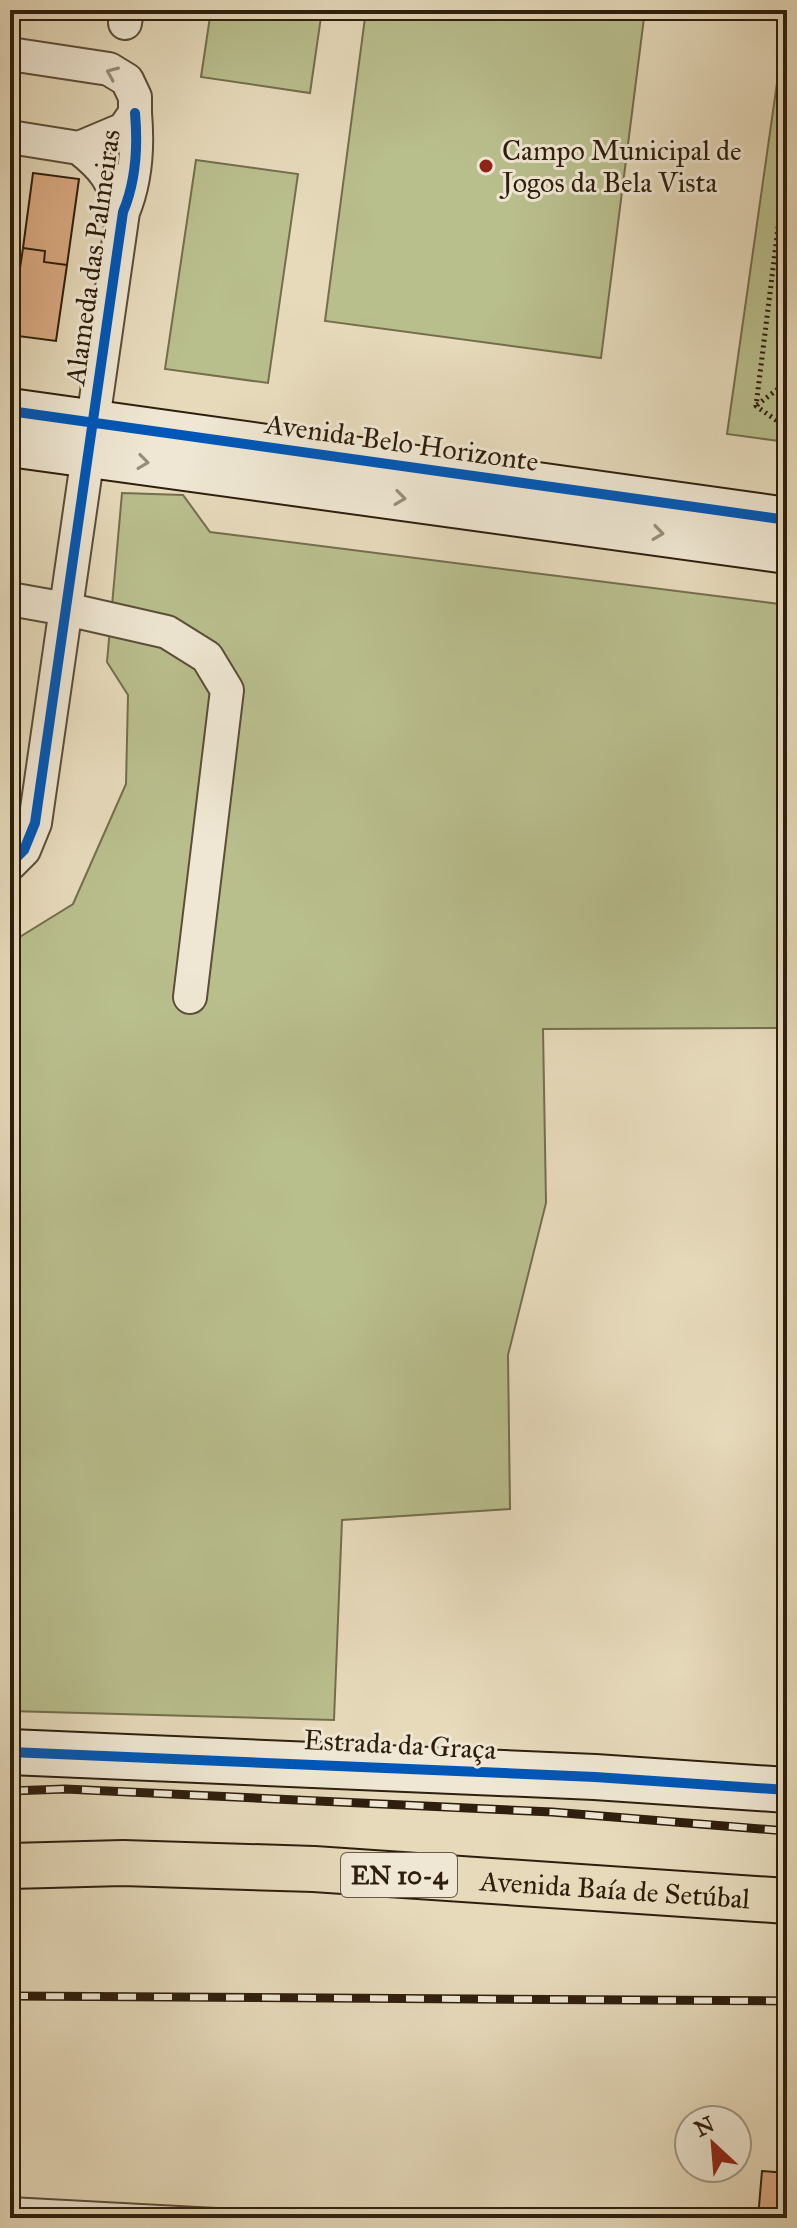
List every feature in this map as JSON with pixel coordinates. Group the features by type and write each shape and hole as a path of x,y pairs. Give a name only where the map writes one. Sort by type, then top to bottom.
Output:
{"main road":[{"name":"Avenida Baía de Setúbal","path":"10,1866 123,1863 314,1869 787,1901"}],"street":[{"name":"Alameda das Palmeiras","path":"10,54 109,69 127,80 135,97 137,140 131,193 123,212 35,823 24,850 10,864"},
{"name":"Alameda das Palmeiras","path":"10,137 79,148 124,129 135,113"},
{"path":"79,148 102,166 123,212"},
{"name":"Avenida Belo Horizonte","path":"10,411 90,439 787,551"},
{"name":"Avenida Belo Horizonte","path":"10,444 90,439 787,520"},
{"path":"10,599 167,632 207,657 227,690 190,997"},
{"name":"Estrada da Graça","path":"10,1752 580,1776 787,1790"}],"lane":[{"path":"10,2206 235,2218"}],"path":[{"path":"756,406 787,155"},
{"path":"756,406 787,382"},
{"path":"756,406 787,428"}],"green space":[{"path":"211,10 322,10 310,93 201,77"},
{"name":"Campo Municipal de Jogos da Bela Vista","path":"366,10 645,10 601,358 325,321"},
{"path":"787,13 787,442 727,434"},
{"path":"196,160 298,174 268,383 165,369"},
{"path":"122,493 183,495 210,532 787,605 787,1028 543,1029 546,1203 508,1355 510,1509 342,1520 334,1720 10,1711 10,943 73,904 126,784 128,695 107,662"}],"building":[{"path":"33,173 79,179 67,265 44,262 45,251 23,248"},
{"path":"23,248 45,251 44,262 67,265 56,341 10,335"},
{"path":"762,2171 787,2173 787,2218 758,2218"}],"railway":[{"path":"10,1791 65,1789 552,1812 787,1831"},
{"path":"10,1996 787,2001"}],"cycle path":[{"path":"10,864 24,850 35,823 123,212 133,176 135,113"},
{"path":"10,411 787,520"},
{"path":"10,1752 595,1777 787,1790"}],"place":[{"name":"Campo Municipal de Jogos da Bela Vista","path":"486,166"}]}
